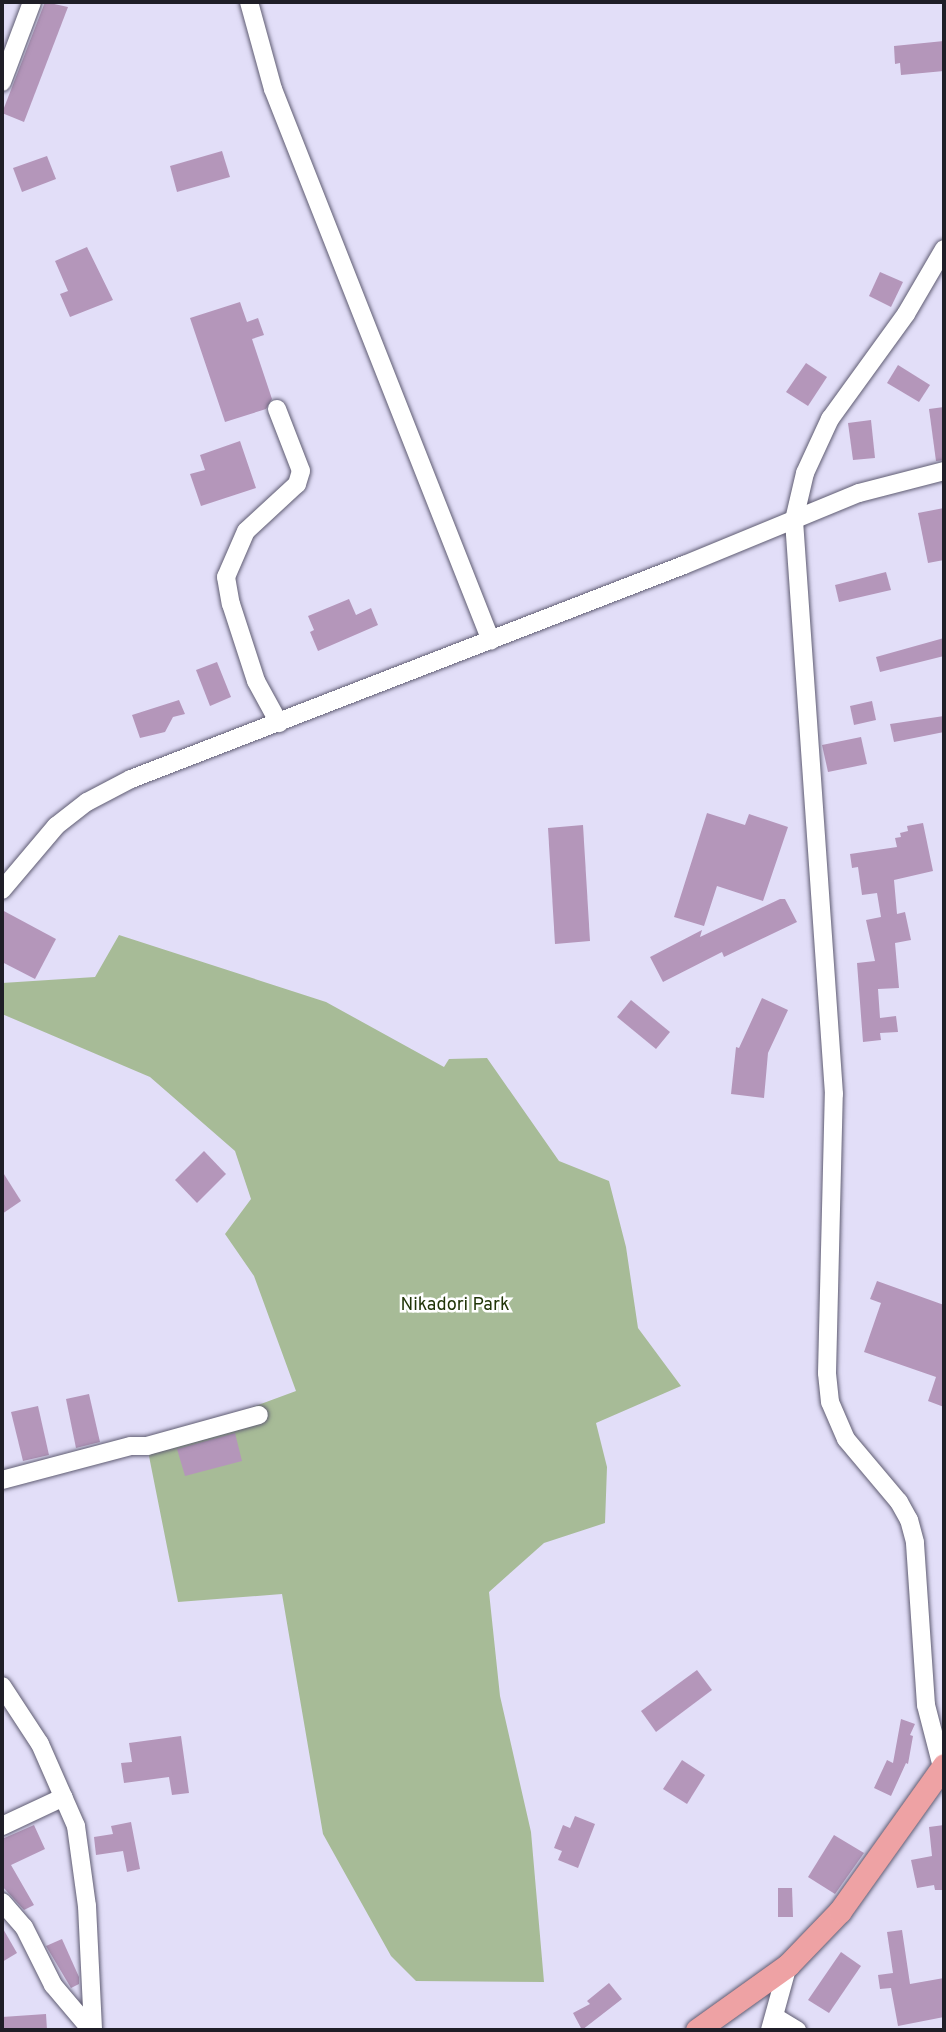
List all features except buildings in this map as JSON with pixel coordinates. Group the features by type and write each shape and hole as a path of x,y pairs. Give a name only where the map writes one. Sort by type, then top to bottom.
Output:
{"main road":[{"path":"697,2030 788,1965 863,1882 943,1766"}],"street":[{"path":"2,82 32,2"},
{"path":"249,2 274,89 491,640"},
{"path":"943,1766 926,1705 915,1542 909,1520 900,1502 846,1438 830,1402 827,1373 834,1094 794,520 805,472 830,419 906,314 944,249"},
{"path":"277,410 301,471 297,484 246,531 226,577 231,604 256,681 279,723"},
{"path":"2,890 56,826 87,802 131,779 491,640 859,492 944,471"},
{"path":"2,1480 131,1446 147,1446 259,1415"},
{"path":"2,1686 40,1744 76,1826 87,1906 92,2030"},
{"path":"2,1826 64,1797"},
{"path":"2,1902 24,1927 53,1985 92,2030"},
{"path":"788,1965 772,2024 797,2030"}],"green space":[{"name":"Nikadori Park","path":"119,935 326,1002 444,1067 449,1059 487,1058 559,1161 609,1181 626,1247 638,1328 681,1386 596,1423 607,1467 605,1523 544,1543 489,1592 500,1696 531,1832 544,1982 416,1981 391,1956 323,1834 282,1594 178,1602 147,1446 296,1391 254,1276 225,1234 251,1199 235,1151 150,1077 2,1014 2,983 95,977"}]}
